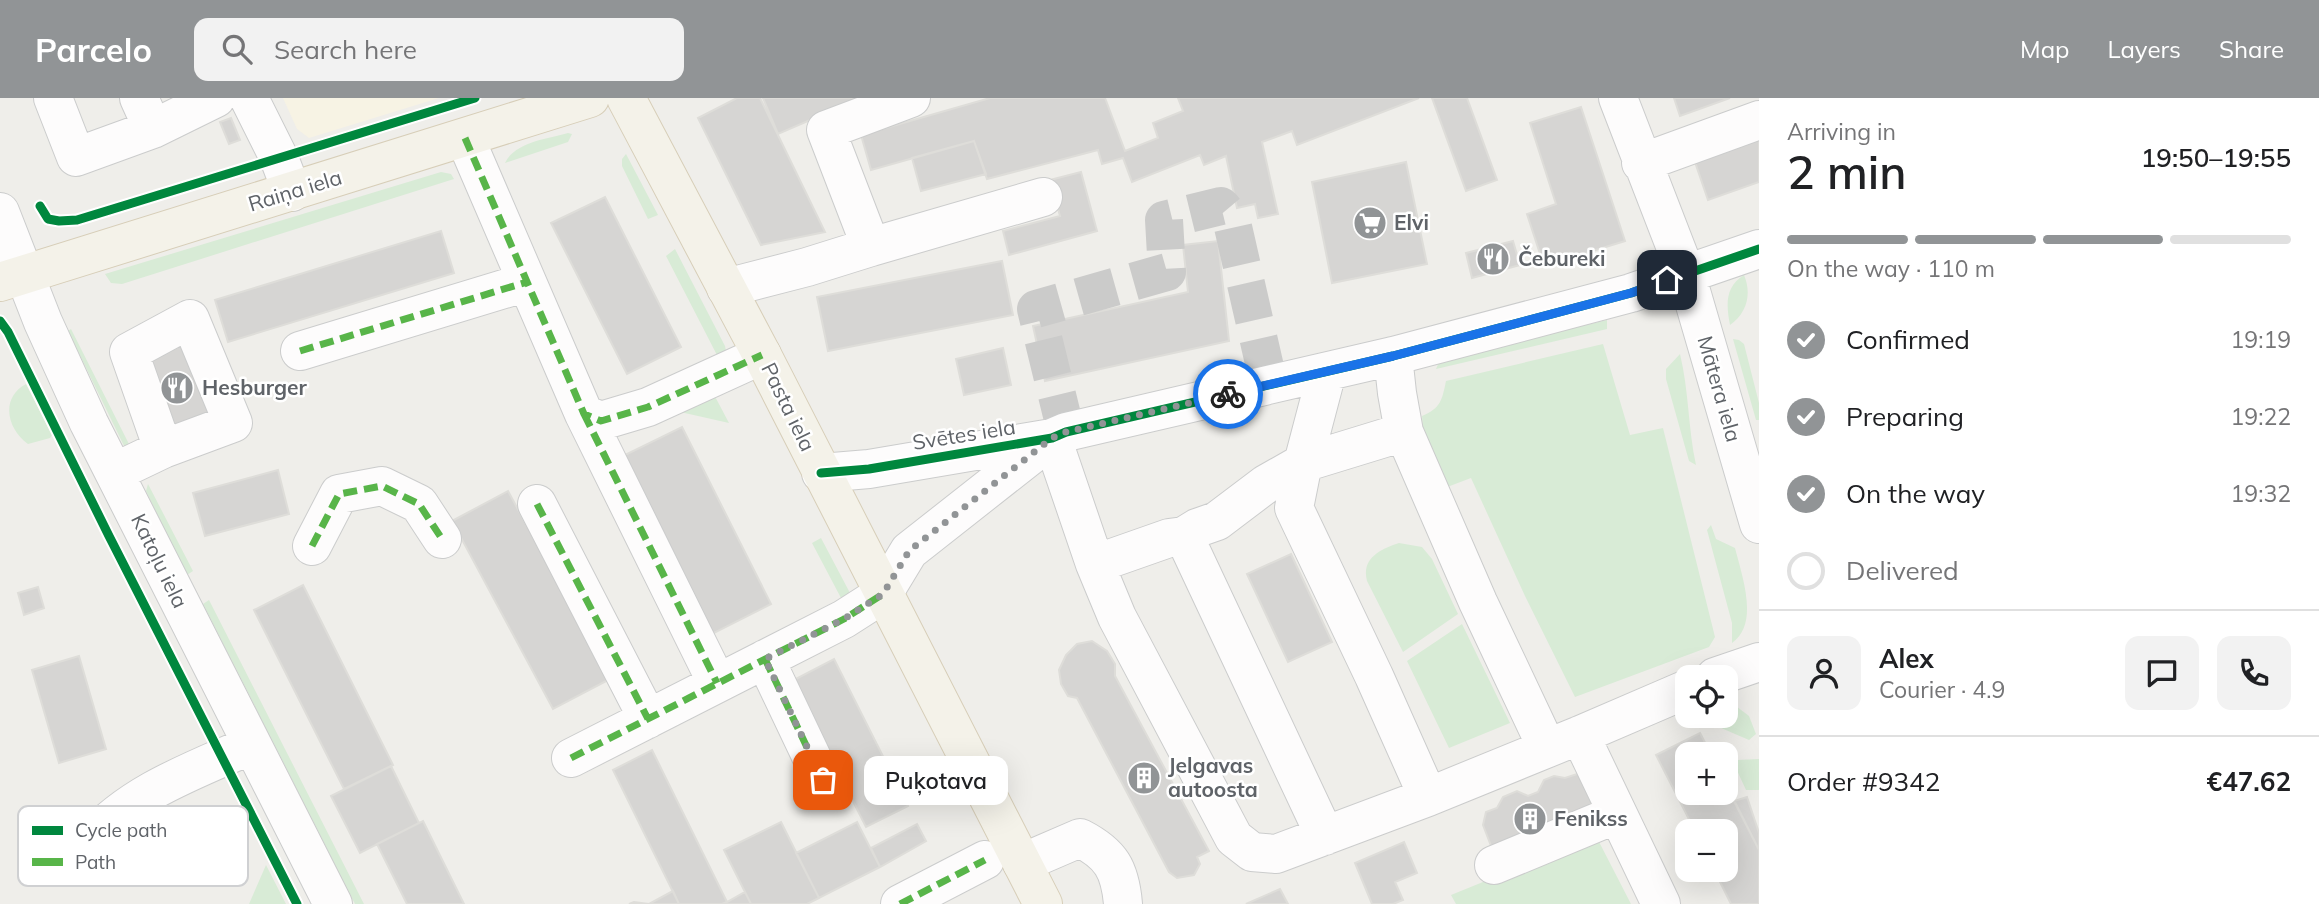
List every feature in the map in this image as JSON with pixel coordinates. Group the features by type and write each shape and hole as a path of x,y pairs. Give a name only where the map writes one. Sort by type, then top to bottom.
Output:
{"main road":[{"name":"Raiņa iela","path":"12,279 590,98"},
{"name":"Pasta iela","path":"626,98 762,355 883,594 1004,862 1043,904"}],"street":[{"path":"53,98 75,157 146,114 216,98"},
{"path":"249,98 279,158 292,192"},
{"path":"871,247 826,130 911,98"},
{"name":"Mātera iela","path":"1618,98 1686,274 1759,524"},
{"path":"1641,163 1759,120"},
{"path":"465,138 584,414 717,683"},
{"path":"726,288 1042,197"},
{"name":"Katoļu iela","path":"0,212 12,279 61,365 333,904"},
{"name":"Svētes iela","path":"821,472 869,469 1052,438 1066,432 1393,356 1631,293 1759,249"},
{"path":"300,351 527,282"},
{"path":"115,472 163,449 233,423 190,319 129,352 163,449"},
{"path":"584,414 601,421 648,407 762,355"},
{"path":"1393,356 1404,432 1478,602 1564,742 1617,814 1661,904"},
{"path":"1327,372 1294,508 1428,797"},
{"path":"1095,564 1169,538 1184,536 1217,521 1266,484 1303,463 1404,432"},
{"path":"1052,438 1095,564 1117,617 1234,838 1252,852 1276,854 1325,836 1564,742 1675,694"},
{"name":"Svētes iela","path":"883,594 909,551 1052,438"},
{"path":"312,546 339,494 382,486 419,504 442,539"},
{"path":"537,504 648,719"},
{"path":"1184,536 1325,836"},
{"path":"572,758 844,619 883,594"},
{"path":"765,659 823,780"},
{"path":"1738,669 1759,662"},
{"path":"127,806 170,781 251,745"},
{"path":"1494,865 1617,814"},
{"path":"900,904 1004,862 1080,838 1111,858 1123,904"}],"shaded area":[{"path":"283,98 439,98 309,138 297,129"}],"green space":[{"path":"572,134 568,142 505,163 516,150 524,146"},
{"path":"626,154 658,215 648,219 622,166 622,159"},
{"path":"441,172 451,174 454,179 122,284 111,283 105,274"},
{"path":"675,249 725,346 726,351 719,359 666,256"},
{"path":"1744,275 1748,296 1744,309 1730,325 1728,297 1733,285"},
{"path":"1607,320 1607,329 1436,369 1439,362 1446,359"},
{"path":"71,329 133,452 127,452 68,331"},
{"path":"1733,339 1744,344 1759,403 1759,420 1756,420"},
{"path":"1603,344 1630,435 1663,428 1715,637 1709,647 1575,697 1471,478 1442,489 1424,445 1422,416 1440,403 1446,381"},
{"path":"1680,354 1696,465 1689,461 1666,379 1666,369"},
{"path":"26,384 52,435 50,438 28,444 15,430 9,414 12,397"},
{"path":"710,387 729,423 667,409"},
{"path":"148,484 193,571 187,575 146,491"},
{"path":"1711,525 1716,539 1735,548 1745,587 1745,624 1732,643 1732,623 1707,530"},
{"path":"821,538 850,593 841,598 812,543"},
{"path":"1399,543 1422,547 1432,559 1458,614 1403,652 1367,581 1366,573 1374,556"},
{"path":"209,600 364,904 355,904 203,604"},
{"path":"1462,624 1510,723 1449,748 1407,661"},
{"path":"1738,708 1749,716 1756,734 1749,740 1721,728 1738,728"},
{"path":"1759,759 1759,790 1746,790 1738,773 1738,760"},
{"path":"1596,836 1631,904 1456,904 1451,895"},
{"path":"266,865 286,904 249,904"}],"building":[{"path":"737,98 760,98 825,232 761,245 698,118"},
{"path":"763,98 861,98 778,134"},
{"path":"990,98 1105,98 1125,151 1158,138 1153,123 1183,111 1178,98 1419,98 1297,145 1292,131 1262,142 1278,214 1258,218 1255,204 1237,208 1226,156 1204,165 1200,155 1132,182 1123,158 1102,164 1098,150 987,179 974,141 871,170 861,135"},
{"path":"1432,98 1467,98 1497,180 1466,191"},
{"path":"1674,98 1730,98 1680,116"},
{"path":"1581,107 1625,241 1544,266 1527,214 1556,204 1530,123"},
{"path":"231,118 240,140 229,144 220,122"},
{"path":"1759,139 1759,182 1708,200 1695,162"},
{"path":"974,141 986,174 921,191 912,158"},
{"path":"1406,162 1427,264 1332,283 1312,182"},
{"path":"1081,172 1097,231 1009,255 1003,231 1060,216 1050,180"},
{"path":"605,197 681,347 627,374 551,223"},
{"path":"441,231 454,273 228,342 215,300"},
{"path":"1218,241 1229,341 1045,381 1033,326 1188,292 1183,245"},
{"name":"Čebureki","path":"1513,241 1520,265 1472,278 1466,253"},
{"path":"1002,261 1013,315 828,351 817,297"},
{"name":"Hesburger","path":"186,344 212,415 167,431 141,361"},
{"path":"1003,348 1011,385 964,395 956,359"},
{"path":"682,427 771,604 712,634 623,456"},
{"path":"278,470 289,514 205,536 193,493"},
{"path":"508,491 610,679 553,709 452,521"},
{"path":"1291,554 1332,642 1288,662 1247,574"},
{"path":"303,585 393,765 344,789 254,610"},
{"path":"38,587 44,608 24,615 18,593"},
{"name":"Jelgavas autoosta","path":"1092,641 1107,651 1115,664 1115,676 1209,851 1197,857 1200,864 1194,875 1177,878 1169,872 1077,698 1068,696 1061,684 1059,670 1066,655 1077,644"},
{"path":"79,656 106,749 59,763 32,670"},
{"path":"834,659 908,806 866,827 792,681"},
{"path":"1700,733 1705,742 1682,742"},
{"path":"1675,746 1675,792 1656,755"},
{"path":"652,750 727,902 679,904 613,770"},
{"path":"391,766 419,823 360,853 331,796"},
{"name":"Fenikss","path":"1577,774 1593,780 1604,807 1493,851 1483,825 1486,812 1497,808 1503,797 1517,791 1528,796 1538,792 1544,780 1554,776 1565,778"},
{"path":"1747,797 1759,833 1759,850 1736,805 1738,800"},
{"path":"1682,805 1736,805 1759,850 1759,904 1731,904 1720,882 1738,882 1738,819 1689,819"},
{"path":"423,821 464,904 407,904 377,844"},
{"path":"781,822 819,898 807,904 751,904 724,850"},
{"path":"857,822 880,867 819,898 796,853"},
{"path":"917,824 926,841 880,867 871,848"},
{"path":"1404,842 1417,873 1395,882 1403,900 1393,904 1372,904 1355,863"},
{"path":"1280,889 1288,904 1246,904"},
{"path":"673,891 679,904 649,904"},
{"path":"745,892 751,904 722,904 727,902"}],"tunnel":[{"path":"1066,432 1036,309 1167,272 1164,220 1221,206 1231,218 1269,385"}],"marked path":[{"path":"465,138 584,414 601,421 648,407 762,355"},
{"path":"300,351 527,282"},
{"path":"584,414 717,683"},
{"path":"312,546 339,494 382,486 419,504 442,539"},
{"path":"537,504 648,719"},
{"path":"571,758 844,619 883,594"},
{"path":"765,659 823,781"},
{"path":"900,904 985,860"}],"cycle path":[{"path":"40,206 48,219 77,220 475,98"},
{"path":"821,473 869,469 1052,438 1066,432 1393,356 1631,293 1759,249"},
{"path":"0,321 8,332 247,806"},
{"path":"248,808 297,904"}],"way so far":[{"path":"823,780 765,659 844,619 883,594 909,551 1052,438 1066,432 1228,394"}],"place":[{"name":"Elvi","path":"1370,223"},
{"name":"Čebureki","path":"1493,259"},
{"name":"Hesburger","path":"177,388"},
{"name":"Jelgavas autoosta","path":"1144,778"},
{"name":"Puķotava","path":"823,780"},
{"name":"Fenikss","path":"1530,819"}],"route":[{"path":"1228,394 1393,356 1631,293 1667,280"}]}
